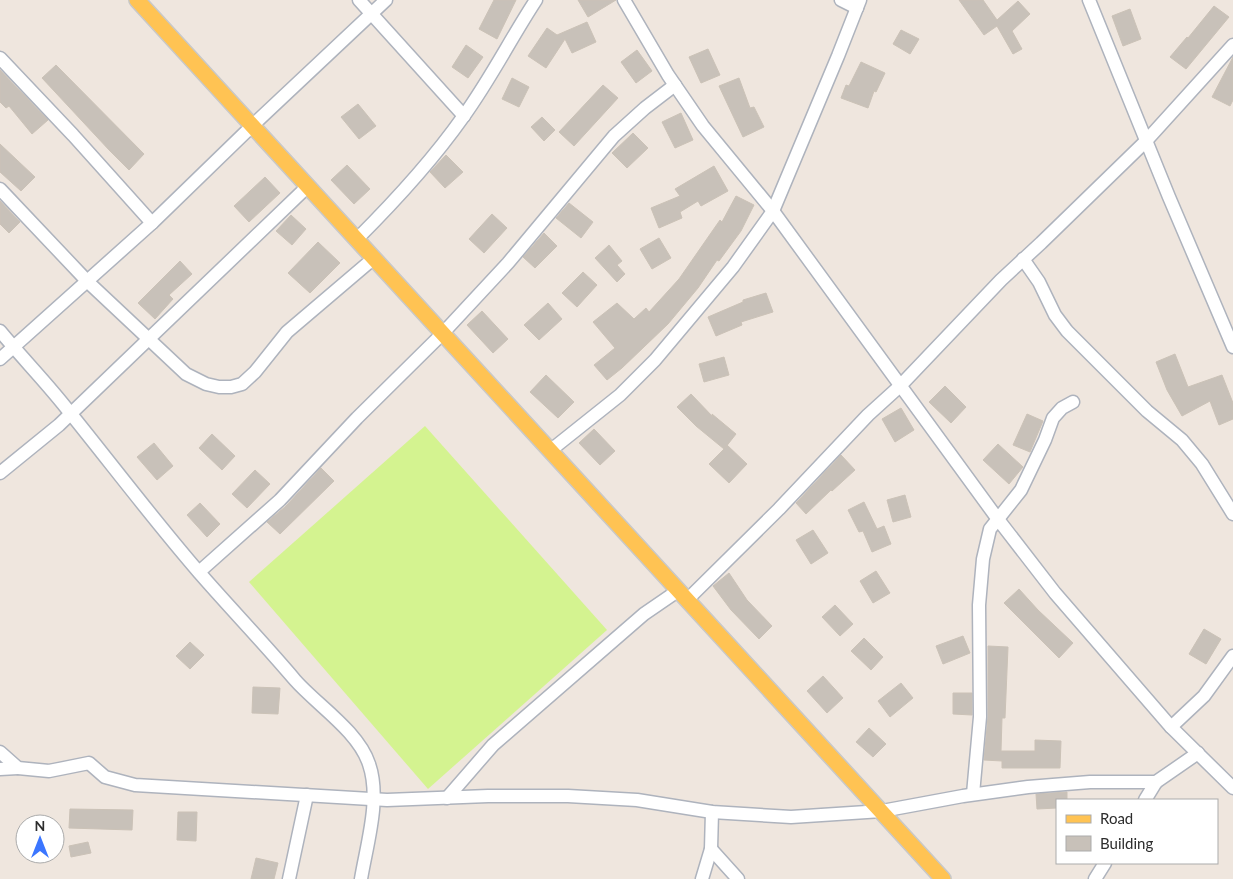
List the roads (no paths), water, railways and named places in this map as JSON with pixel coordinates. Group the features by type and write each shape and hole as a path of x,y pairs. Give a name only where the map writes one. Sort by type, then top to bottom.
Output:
{"main road":[{"path":"137,0 943,879"}],"street":[{"path":"359,0 464,116"},
{"path":"0,360 152,224 386,0"},
{"path":"357,238 388,207 434,155 464,116 536,0"},
{"path":"624,0 675,85 703,126 773,211 900,386 1055,592 1171,727 1233,788"},
{"path":"551,450 620,395 656,360 727,274 773,211 858,4 841,0"},
{"path":"1089,0 1233,346"},
{"path":"447,798 493,745 644,614 684,595 779,509 868,415 900,386 1001,280 1146,140 1233,45"},
{"path":"0,58 74,135 152,224"},
{"path":"199,572 280,500 357,418 443,333 508,263 614,136 675,85"},
{"path":"0,474 41,441 150,339 308,186"},
{"path":"0,189 88,282 186,374 206,384 219,387 231,388 242,384 255,372 287,332 374,258"},
{"path":"1023,259 1039,282 1055,315 1067,330 1147,411 1182,440 1202,464 1233,514"},
{"path":"0,331 70,412 110,465 199,572 299,685 339,722 362,748 369,762 375,800 361,879"},
{"path":"973,794 980,718 979,605 983,559 990,529 1021,490 1045,440 1053,418 1062,408 1073,402"},
{"path":"1171,727 1204,696 1233,656"},
{"path":"0,752 18,768"},
{"path":"1145,799 1156,782 1198,754"},
{"path":"0,769 18,768 49,771 89,764 105,777 135,785 375,800 578,797 637,800 712,812 791,817 882,811 973,794 1090,782 1156,782"},
{"path":"289,879 307,795"},
{"path":"702,879 711,849 712,812"},
{"path":"711,849 738,879"},
{"path":"1096,879 1104,864"}]}
